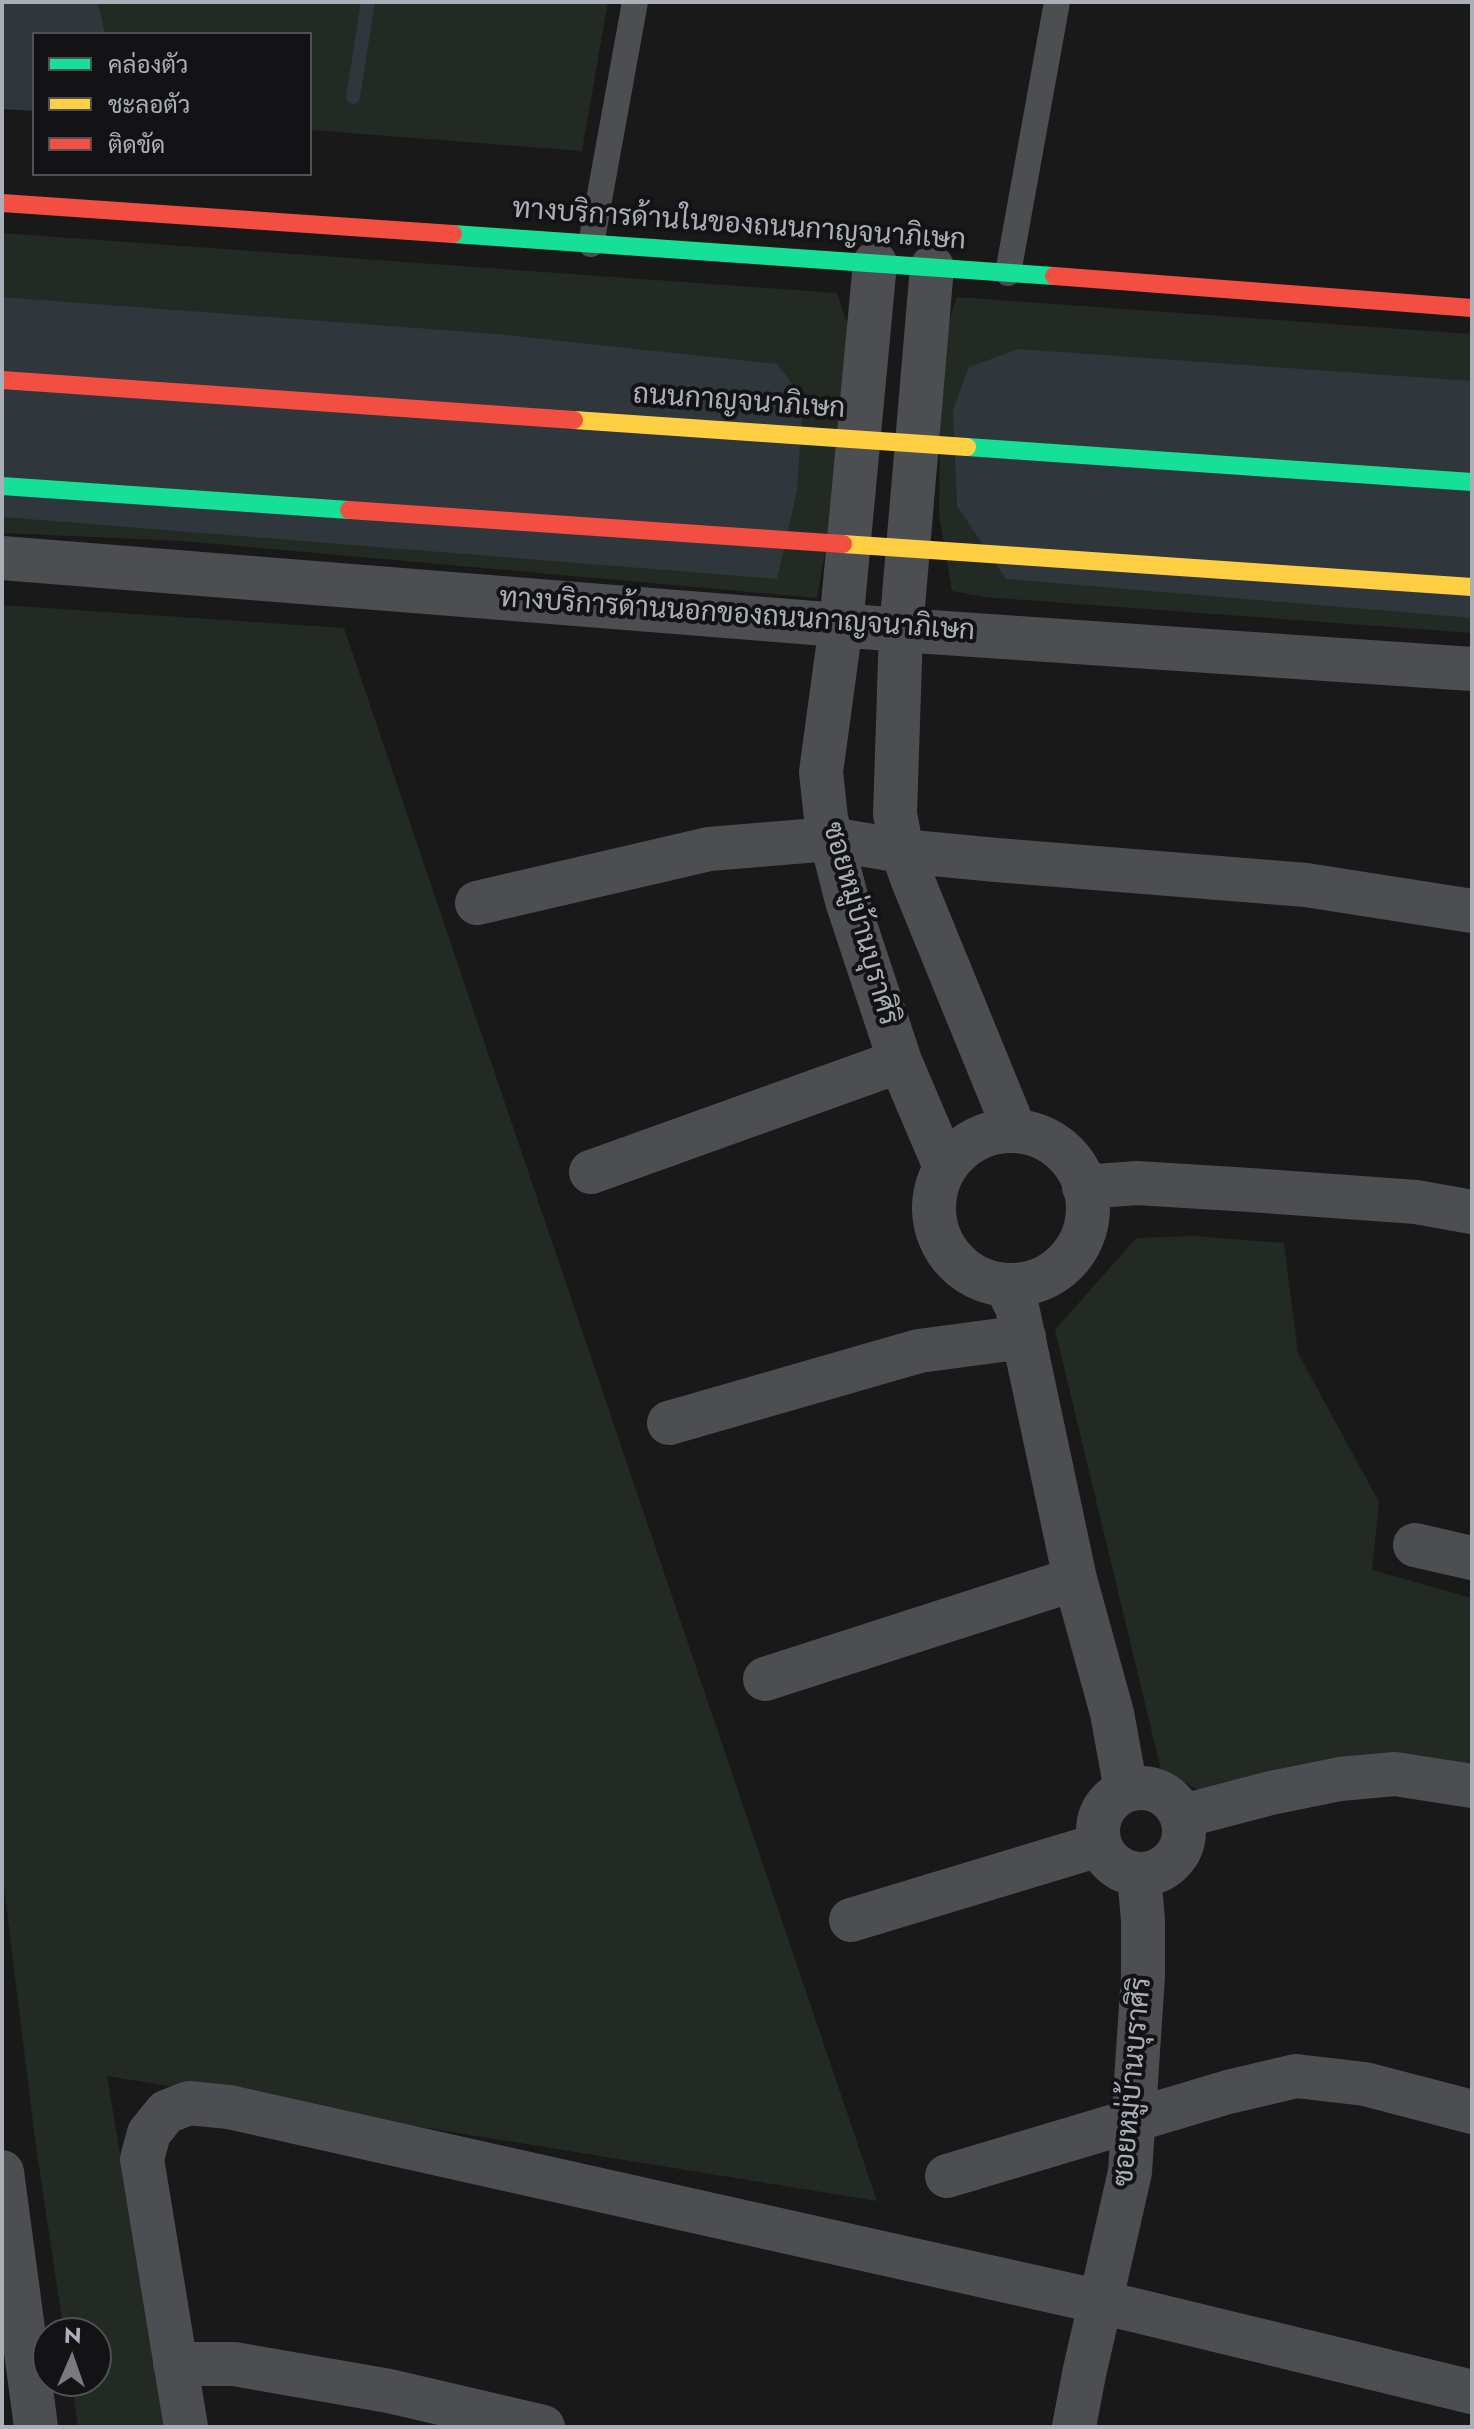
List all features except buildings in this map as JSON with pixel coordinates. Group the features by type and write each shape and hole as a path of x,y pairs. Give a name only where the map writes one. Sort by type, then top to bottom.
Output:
{"main road":[{"name":"ทางบริการด้านในของถนนกาญจนาภิเษก","path":"2,203 932,267 1472,308"},
{"name":"ถนนกาญจนาภิเษก","path":"2,380 1472,482"},
{"path":"2,486 1472,587"}],"street":[{"name":"ซอยหมู่บ้านบุราศิริ","path":"875,263 841,625 821,772 830,839 847,901 900,1061 945,1167"},
{"path":"932,267 901,630 895,814 902,851 1015,1131"},
{"name":"ทางบริการด้านนอกของถนนกาญจนาภิเษก","path":"2,558 901,630 1472,669"},
{"path":"477,903 709,849 830,839 902,851 1306,885 1472,911"},
{"path":"591,1172 900,1061"},
{"path":"1015,1131 1041,1137 1064,1152 1080,1173 1088,1199 1087,1226 1076,1250 1057,1270 1033,1282 1006,1286 980,1280 958,1265 942,1244 933,1218 935,1192 945,1167 963,1147 987,1135 1015,1131"},
{"path":"1084,1187 1137,1183 1250,1190 1416,1202 1472,1212"},
{"path":"1006,1286 1017,1307 1075,1579 1112,1713 1126,1790"},
{"path":"669,1423 919,1351 1024,1337"},
{"path":"1415,1545 1472,1558"},
{"path":"765,1679 1075,1579"},
{"path":"1183,1816 1340,1779 1395,1774 1472,1786"},
{"path":"1143,1787 1159,1792 1173,1801 1183,1816 1185,1833 1181,1850 1170,1863 1156,1872 1139,1875 1122,1870 1108,1860 1099,1845 1097,1829 1101,1812 1111,1799 1126,1790 1143,1787"},
{"path":"851,1920 1099,1845"},
{"name":"ซอยหมู่บ้านบุราศิริ","path":"1074,2427 1130,2172 1143,1976 1139,1875"},
{"path":"947,2176 1228,2092 1296,2076 1365,2084 1472,2112"},
{"path":"186,2427 142,2159 149,2133 166,2112 189,2103 229,2107 1101,2302 1472,2392"},
{"path":"2,2172 36,2427"},
{"path":"175,2364 234,2364 389,2391 543,2427"}],"lane":[{"path":"591,244 635,2"},
{"path":"1008,273 1057,2"}],"shaded area":[{"path":"2,2 97,2 105,32 32,32 32,111 2,109"},
{"path":"97,2 608,2 582,151 312,130 312,32 104,32"},
{"path":"2,233 837,293 850,331 833,505 817,598 182,541 2,533"},
{"path":"2,297 497,334 777,364 803,398 797,491 777,579 2,517"},
{"path":"957,297 1472,334 1472,633 983,597 952,591 939,515 940,387 946,329"},
{"path":"1019,349 1472,381 1472,618 1006,579 957,506 953,410 969,367"},
{"path":"2,605 344,628 877,2201 107,2076 166,2427 78,2427 73,2397 112,2397 112,2317 62,2317 36,2147 2,1872"},
{"path":"1193,1236 1284,1243 1298,1353 1379,1502 1372,1570 1472,1598 1472,1768 1199,1790 1161,1770 1055,1330 1136,1238"}],"waterway":[{"path":"353,97 368,2"}],"traffic: fast":[{"path":"453,234 1054,276"},
{"path":"967,447 1472,482"},
{"path":"2,486 349,510"}],"traffic: slow":[{"path":"574,420 967,447"},
{"path":"843,544 1472,587"}],"traffic: jam":[{"path":"2,203 453,234"},
{"path":"1054,276 1472,308"},
{"path":"2,380 574,420"},
{"path":"349,510 843,544"}]}
